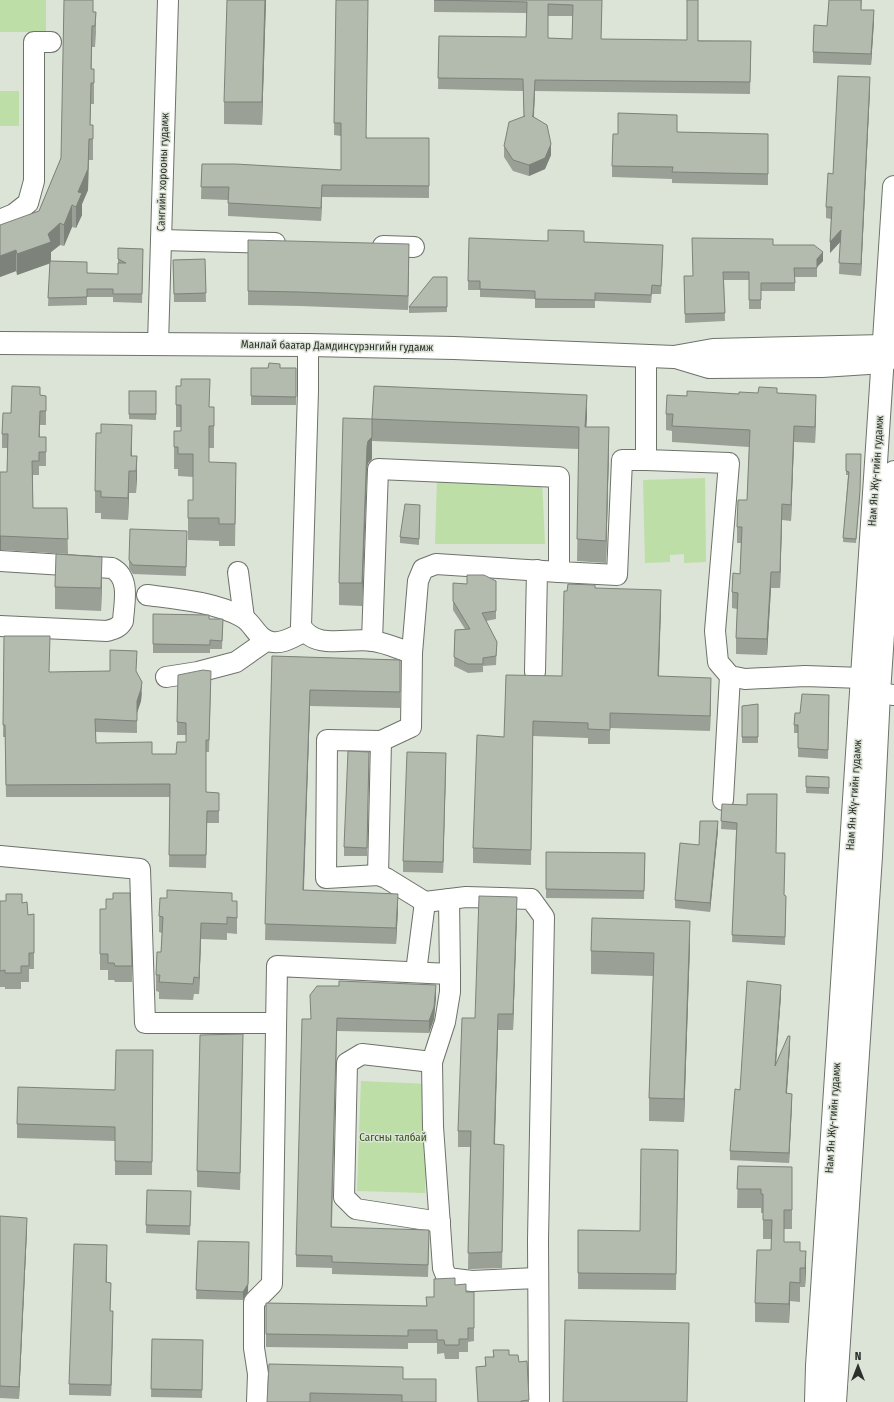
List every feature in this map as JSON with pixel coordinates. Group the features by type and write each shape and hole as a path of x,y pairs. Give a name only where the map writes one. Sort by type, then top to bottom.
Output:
{"main road":[{"name":"Нам Ян Жү-гийн гудамж","path":"816,1402 817,1366 862,678 889,353 894,187"},
{"name":"Манлай баатар Дамдинсүрэнгийн гудамж","path":"0,343 308,345 454,348 674,356 709,367 822,366 889,353"},
{"name":"Нам Ян Жү-гийн гудамж","path":"835,1402 871,856 886,694 894,472"}],"street":[{"name":"Сангийн хорооны гудамж","path":"158,344 168,0"},
{"path":"0,220 14,214 28,203 34,181 34,42 51,42"},
{"path":"161,240 295,244"},
{"path":"366,246 414,247"},
{"path":"308,345 308,399 301,626 304,632 310,637 320,641 372,641 412,653"},
{"path":"646,356 646,460"},
{"path":"539,1402 538,1278 544,917 531,899 466,897 425,902 386,878 378,875 326,878 327,740 381,741 411,727 412,653 418,581 423,569 436,564 617,575 622,460 729,463 715,631 718,662 730,676 745,679 805,676 862,678"},
{"path":"372,641 378,469 559,477 560,572"},
{"path":"0,561 112,568 123,577 125,584 123,621 116,629 107,631 0,626"},
{"path":"535,672 537,570"},
{"path":"238,572 244,618 254,631 266,641 274,642 284,641 304,632"},
{"path":"147,595 190,601 217,607 244,618"},
{"path":"166,677 198,672 236,662 266,641"},
{"path":"723,800 730,676"},
{"path":"378,875 381,741"},
{"path":"0,856 140,869 145,1023 276,1023"},
{"path":"449,899 450,992 445,1022 432,1062 433,1127 443,1268 447,1278 472,1281 538,1278"},
{"path":"416,972 425,902"},
{"path":"257,1402 258,1374 254,1348 254,1302 272,1284 277,966 450,974"},
{"path":"432,1062 362,1054 347,1063 344,1197 356,1209 440,1222"}],"green space":[{"path":"0,0 46,0 46,32 0,32"},
{"path":"0,91 19,91 19,126 0,126"},
{"path":"705,478 706,562 684,563 684,554 670,555 670,562 645,563 643,480"},
{"path":"437,479 542,480 545,544 435,544"},
{"name":"Сагсны талбай","path":"361,1081 429,1084 425,1193 357,1191"}],"building":[{"path":"64,0 93,0 93,12 96,12 95,26 92,26 91,69 94,69 94,83 91,83 90,125 93,125 93,139 89,139 88,169 78,192 82,193 76,207 72,205 64,225 60,223 48,234 51,242 17,254 16,250 0,256 0,225 39,211 61,158"},
{"path":"227,0 265,0 262,102 224,102"},
{"path":"336,0 368,0 366,138 429,138 429,186 322,185 321,208 228,203 229,187 201,187 202,164 235,164 341,170 341,123 334,123"},
{"path":"434,0 602,0 601,39 687,40 687,0 698,0 698,41 751,41 750,82 535,80 532,116 547,125 551,144 545,158 529,165 513,160 504,146 509,122 525,116 523,79 438,78 439,36 526,37 527,2","holes":["548,4 573,5 572,39 548,38"]},
{"path":"829,0 861,0 861,10 874,10 871,54 813,52 814,25 827,26"},
{"path":"838,76 870,77 861,264 839,263 841,230 830,242 832,207 826,207 828,173 833,174"},
{"path":"618,113 677,115 677,132 768,134 768,174 672,172 673,167 612,166 613,134 618,134"},
{"path":"548,230 584,231 584,242 663,245 661,286 652,285 651,295 595,293 595,300 535,299 535,291 480,289 480,281 468,281 469,238 548,241"},
{"path":"692,238 773,239 773,245 814,245 823,252 817,259 817,268 794,268 795,283 761,283 761,300 749,300 749,272 723,272 725,313 685,314 684,276 693,276"},
{"path":"248,240 409,244 408,296 248,291"},
{"path":"118,248 143,249 142,294 113,294 113,289 87,289 87,297 48,298 50,261 87,262 87,273 118,274 118,263 126,263 118,259"},
{"path":"205,259 206,293 174,294 173,260"},
{"path":"433,277 447,277 447,307 409,307"},
{"path":"269,363 280,364 280,368 296,368 296,397 251,396 251,368 268,368"},
{"path":"181,379 210,379 209,407 214,407 214,426 209,426 209,462 236,463 235,524 219,524 219,518 188,518 188,500 193,500 193,454 178,454 178,447 174,447 174,431 181,431 181,405 176,405 176,386 181,386"},
{"path":"12,386 40,387 40,395 46,396 46,411 40,411 39,437 46,437 46,452 39,452 39,461 32,461 33,508 67,508 68,539 0,536 0,472 7,472 8,434 2,434 3,413 11,413"},
{"path":"374,386 587,395 585,427 609,427 606,541 577,539 579,427 372,419"},
{"path":"759,387 777,388 777,393 816,395 815,427 794,426 791,505 782,504 780,572 771,572 767,639 736,638 738,593 732,592 733,573 740,574 742,527 737,527 738,500 747,500 750,430 672,426 673,414 666,414 667,395 687,396 687,391 739,394 739,392 758,393"},
{"path":"129,391 156,391 156,414 129,414"},
{"path":"343,418 372,419 372,437 368,441 367,446 362,583 339,583"},
{"path":"101,424 132,425 131,456 137,456 136,471 129,471 128,498 101,497 101,491 95,491 96,433 101,433"},
{"path":"846,454 861,454 856,539 843,538 849,472 846,471"},
{"path":"405,504 420,505 419,539 400,537"},
{"path":"130,529 187,531 186,567 133,565 129,560"},
{"path":"56,554 102,557 101,588 55,587"},
{"path":"467,575 484,575 496,581 496,611 482,613 497,642 496,656 483,658 483,664 468,664 454,657 455,630 470,629 453,601 453,583 467,584"},
{"path":"568,584 595,585 595,588 661,590 658,676 711,678 710,716 610,713 610,730 588,729 588,723 533,721 531,850 473,848 477,735 504,737 506,675 562,676 564,591 567,591"},
{"path":"153,614 209,615 209,619 223,619 222,641 210,640 210,645 153,644"},
{"path":"4,636 50,636 49,672 110,671 110,650 137,651 136,671 142,682 137,701 137,721 95,719 96,743 152,742 152,754 176,754 177,742 186,742 186,723 177,722 178,675 203,670 211,671 209,740 206,740 206,792 219,793 219,811 207,811 206,855 169,855 170,784 6,785 5,725 3,725"},
{"path":"272,656 400,660 400,692 310,690 303,890 398,894 396,928 265,924"},
{"path":"802,694 829,695 828,750 798,748 798,725 794,725 795,713 800,713"},
{"path":"758,704 758,737 742,737 742,706"},
{"path":"348,751 369,752 367,848 344,847"},
{"path":"407,752 446,753 443,862 403,861"},
{"path":"806,776 829,777 829,788 806,787"},
{"path":"747,794 777,794 776,853 785,853 785,937 732,935 737,823 721,821 722,804 747,805"},
{"path":"700,821 718,821 710,903 675,900 680,843 699,845"},
{"path":"546,852 645,853 644,891 546,889"},
{"path":"167,890 232,893 232,901 237,901 237,918 227,917 227,924 201,923 199,978 194,977 193,984 159,982 160,975 156,975 157,952 161,952 163,917 159,916 160,898 167,898"},
{"path":"113,893 130,893 132,966 115,966 114,963 108,963 108,954 100,954 100,909 106,909 106,899 113,899"},
{"path":"6,894 22,894 22,903 27,902 28,915 34,914 34,953 29,953 29,966 21,966 21,973 5,973 5,970 0,971 0,901 6,901"},
{"path":"479,896 517,897 513,1014 498,1014 494,1144 504,1145 502,1252 468,1253 471,1131 458,1131 462,1018 475,1018"},
{"path":"592,918 690,921 684,1099 649,1098 654,953 591,951"},
{"path":"339,981 436,985 434,1007 429,1021 337,1018 336,1051 331,1227 429,1230 428,1265 332,1262 332,1256 296,1255 302,1019 311,1019 310,995 317,986 339,986"},
{"path":"747,981 781,985 775,1066 788,1036 790,1036 786,1093 792,1094 789,1153 730,1151 735,1089 740,1090"},
{"path":"243,1034 240,1173 197,1171 200,1035"},
{"path":"116,1050 153,1050 152,1162 115,1161 115,1127 17,1124 18,1087 115,1090"},
{"path":"641,1149 678,1150 676,1274 578,1273 578,1230 640,1231"},
{"path":"738,1166 792,1167 792,1210 784,1210 784,1242 800,1242 800,1251 806,1251 805,1268 800,1268 800,1283 790,1282 789,1304 755,1303 757,1250 771,1250 772,1220 763,1220 763,1194 761,1194 761,1189 737,1189"},
{"path":"147,1190 191,1191 190,1226 146,1225"},
{"path":"0,1216 27,1218 19,1387 0,1386"},
{"path":"198,1241 249,1242 248,1284 243,1292 196,1290"},
{"path":"74,1244 107,1245 106,1282 111,1283 110,1311 113,1311 111,1385 69,1384"},
{"path":"455,1278 455,1285 466,1284 466,1292 474,1292 474,1328 468,1328 468,1339 459,1339 459,1345 445,1345 444,1340 437,1340 437,1330 408,1330 408,1336 266,1334 266,1303 427,1306 426,1297 434,1297 434,1279"},
{"path":"565,1320 689,1323 687,1402 563,1402"},
{"path":"152,1339 203,1340 202,1390 151,1389"},
{"path":"493,1350 509,1350 509,1355 518,1355 519,1362 527,1361 529,1400 521,1402 478,1402 476,1367 486,1366 485,1357 494,1357"},
{"path":"269,1364 403,1367 403,1379 436,1379 436,1402 402,1402 402,1395 310,1393 310,1402 267,1402"}]}
